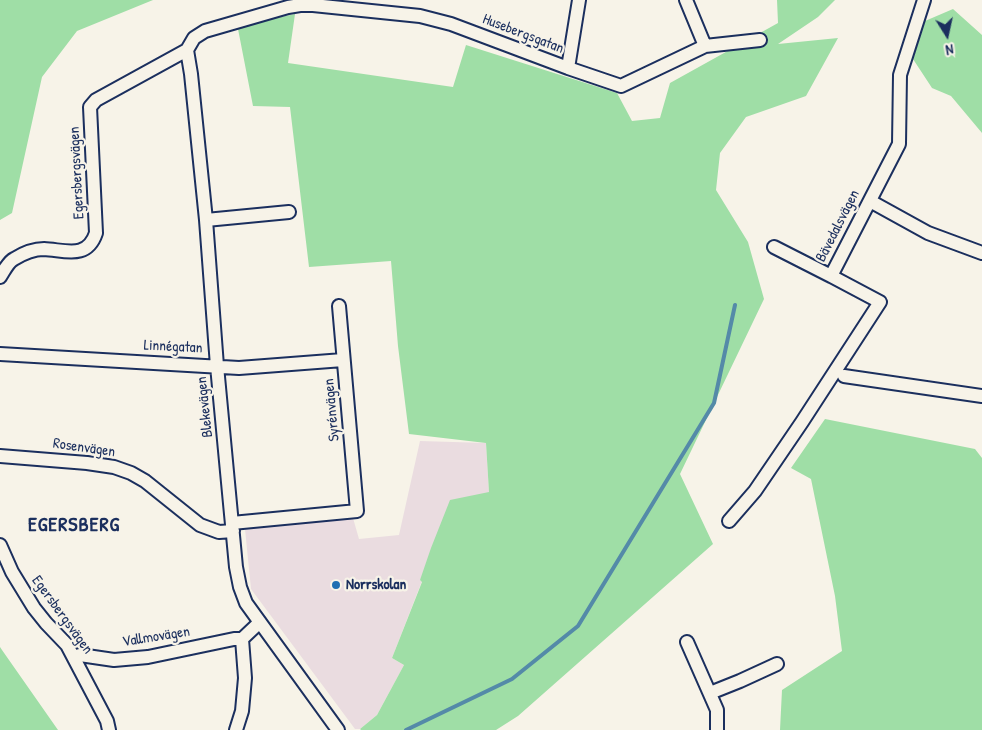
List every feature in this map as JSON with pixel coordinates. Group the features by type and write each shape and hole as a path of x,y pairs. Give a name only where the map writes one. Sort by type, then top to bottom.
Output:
{"street":[{"path":"568,68 579,0"},
{"path":"686,0 705,46"},
{"name":"Bävedalsvägen","path":"729,521 755,491 880,302 831,276 899,144 900,75 924,0"},
{"name":"Husebergsgatan","path":"187,50 194,38 205,31 288,6 312,5 435,19 621,86 705,46 760,40"},
{"name":"Blekevägen","path":"187,50 206,220 217,366 236,567 240,587 246,603 338,730"},
{"name":"Egersbergsvägen","path":"0,277 12,260 24,254 42,249 75,252 84,250 91,244 96,233 90,107 96,100 187,50"},
{"path":"870,201 928,233 982,253"},
{"path":"206,220 289,212"},
{"path":"774,247 831,276"},
{"name":"Syrénvägen","path":"339,306 357,511"},
{"name":"Linnégatan","path":"0,354 239,368 343,360"},
{"path":"844,376 982,396"},
{"name":"Rosenvägen","path":"0,456 87,462 114,467 131,473 145,481 200,525 219,532 233,527 357,511"},
{"name":"Egersbergsvägen","path":"0,545 12,572 34,608 67,646 74,657 107,721 109,730"},
{"path":"236,730 242,712 245,678 242,639 260,622"},
{"name":"Vallmovägen","path":"74,657 80,655 114,660 148,657 234,639 242,639"},
{"path":"688,642 717,710 718,730"},
{"path":"710,693 777,664"}],"shaded area":[{"name":"Norrskolan","path":"420,441 486,443 489,492 420,580 422,581 392,658 404,665 377,715 360,729 355,729 251,589 245,529 353,518 359,539 399,535"}],"green space":[{"path":"0,0 153,0 77,31 42,77 12,213 0,220"},
{"path":"777,0 835,0 818,17 778,44 838,38 806,96 746,117 720,153 716,190 748,242 764,299 680,474 713,544 518,716 496,730 361,730 377,715 404,665 392,658 422,582 420,580 450,500 489,492 486,443 409,434 398,346 391,261 309,267 290,107 253,106 238,29 262,21 295,14 288,63 453,87 466,45 617,93 632,121 660,118 670,83 778,23"},
{"path":"953,9 982,35 982,133 951,96 932,88 913,59 925,21"},
{"path":"825,419 975,449 982,458 982,730 780,730 782,690 842,651 835,596 811,479 791,468"},
{"path":"0,647 2,650 58,730 0,730"}],"waterway":[{"path":"406,730 512,679 578,626 714,403 735,305"}],"place":[{"name":"Norrskolan","path":"336,585"}],"district":[{"name":"EGERSBERG","path":"74,526"}]}
